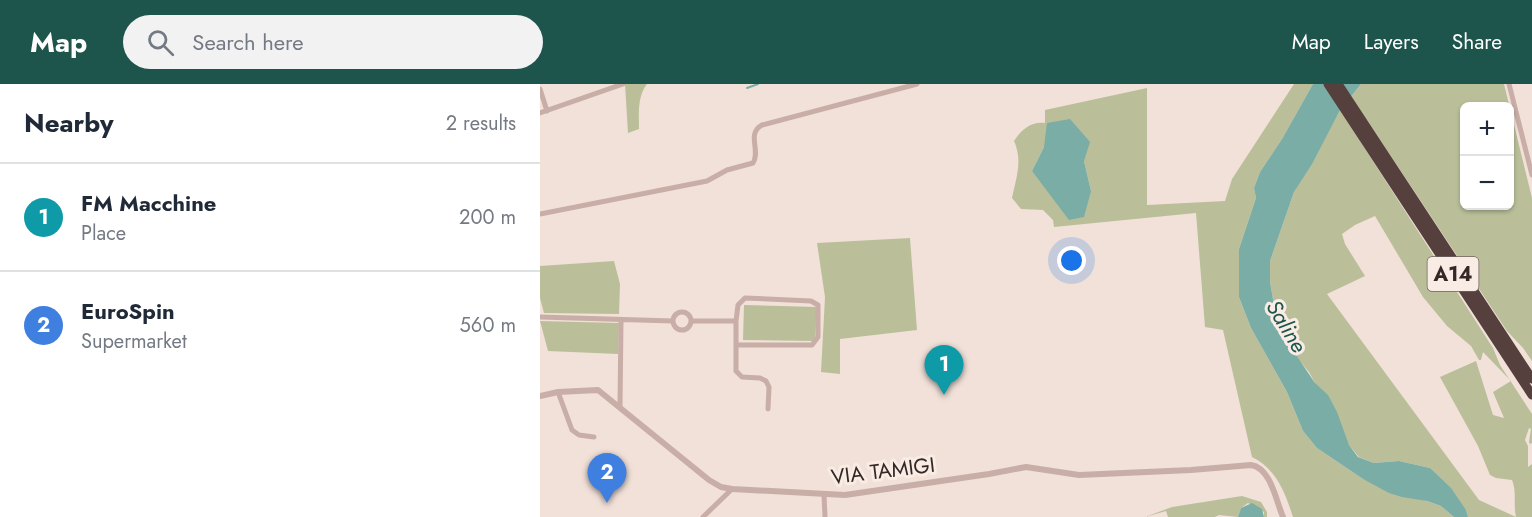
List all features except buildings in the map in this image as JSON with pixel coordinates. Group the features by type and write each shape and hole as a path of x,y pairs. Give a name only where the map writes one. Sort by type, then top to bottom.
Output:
{"highway":[{"name":"A14","path":"1328,84 1376,150 1532,379"},
{"name":"A14","path":"1338,84 1376,150 1532,395"}],"street":[{"path":"540,113 623,84"},
{"path":"540,213 710,180 727,170 753,163 756,158 754,132 762,125 917,84"},
{"path":"1509,84 1532,174"},
{"path":"540,89 547,111"},
{"path":"736,345 812,345 817,339 819,308 817,304 811,301 746,298 738,305 736,321 736,345 737,373 742,377 762,378 766,381 769,387 768,409"},
{"path":"682,311 689,315 691,321 688,328 683,330 675,327 672,321 674,316 682,311"},
{"path":"540,317 672,321"},
{"path":"620,406 621,320"},
{"path":"691,321 736,321"},
{"name":"VIA TAMIGI","path":"540,396 558,392 598,390 709,480 721,487 732,489 845,495 1030,466 1079,475 1251,465 1262,469 1283,517"},
{"path":"558,392 571,429 577,435 594,437"},
{"path":"703,517 732,489"},
{"path":"824,495 825,517"}],"green space":[{"path":"625,84 647,84 640,100 639,129 628,133"},
{"path":"1294,84 1313,84 1282,139 1260,172 1254,188 1256,198 1239,249 1239,297 1251,328 1287,392 1303,431 1317,448 1363,479 1441,506 1454,517 1293,517 1278,482 1267,468 1252,457 1223,330 1205,327 1196,213 1054,227 1053,220 1043,210 1021,209 1012,198 1018,163 1014,141 1027,127 1035,123 1045,123 1045,110 1147,88 1147,205 1225,201 1232,179","holes":["1044,147 1084,161 1091,191 1032,171"]},
{"path":"1361,84 1504,84 1508,102 1460,102 1460,210 1514,210 1514,124 1532,198 1532,361 1507,331 1367,120 1360,141 1493,348 1509,379 1483,352 1479,360 1471,346 1447,326 1423,297 1375,216 1342,234 1345,244 1365,276 1327,294 1479,500 1516,517 1468,517 1466,510 1430,468 1399,461 1374,463 1359,457 1349,445 1309,372 1288,343 1274,305 1270,282 1270,261 1294,192 1340,110"},
{"path":"910,238 917,330 840,339 840,374 821,372 825,297 817,243"},
{"path":"614,261 620,284 619,314 544,313 540,298 540,266"},
{"path":"744,305 817,307 815,341 743,340"},
{"path":"540,321 619,323 618,354 548,351"},
{"path":"1476,361 1493,415 1504,418 1493,392 1511,381 1532,414 1532,443 1529,442 1531,429 1529,428 1525,440 1528,446 1528,467 1532,464 1532,517 1516,517 1512,480 1490,475 1478,446 1440,377"},
{"path":"1242,496 1261,502 1267,512 1267,517 1264,517 1264,512 1248,503 1241,508 1238,517 1219,515 1215,517 1168,517 1166,511 1145,517 1172,507"}],"water":[{"path":"1313,84 1361,84 1340,110 1312,164 1294,192 1270,261 1270,282 1274,305 1288,343 1315,383 1328,395 1349,445 1358,457 1374,463 1399,461 1430,468 1451,488 1466,510 1468,517 1454,517 1441,506 1389,493 1363,479 1317,448 1303,431 1287,392 1251,328 1239,297 1239,249 1256,198 1254,188 1260,172 1282,139"},
{"path":"1070,119 1090,142 1084,161 1091,191 1084,217 1069,220 1032,171 1044,147 1047,123"},
{"path":"1252,503 1262,509 1264,517 1238,517 1241,508"}],"waterway":[{"path":"747,88 758,84"}],"place":[{"name":"FM Macchine","path":"944,395"},
{"name":"EuroSpin","path":"607,503"}],"water label":[{"name":"Saline","path":"1287,326"}]}
